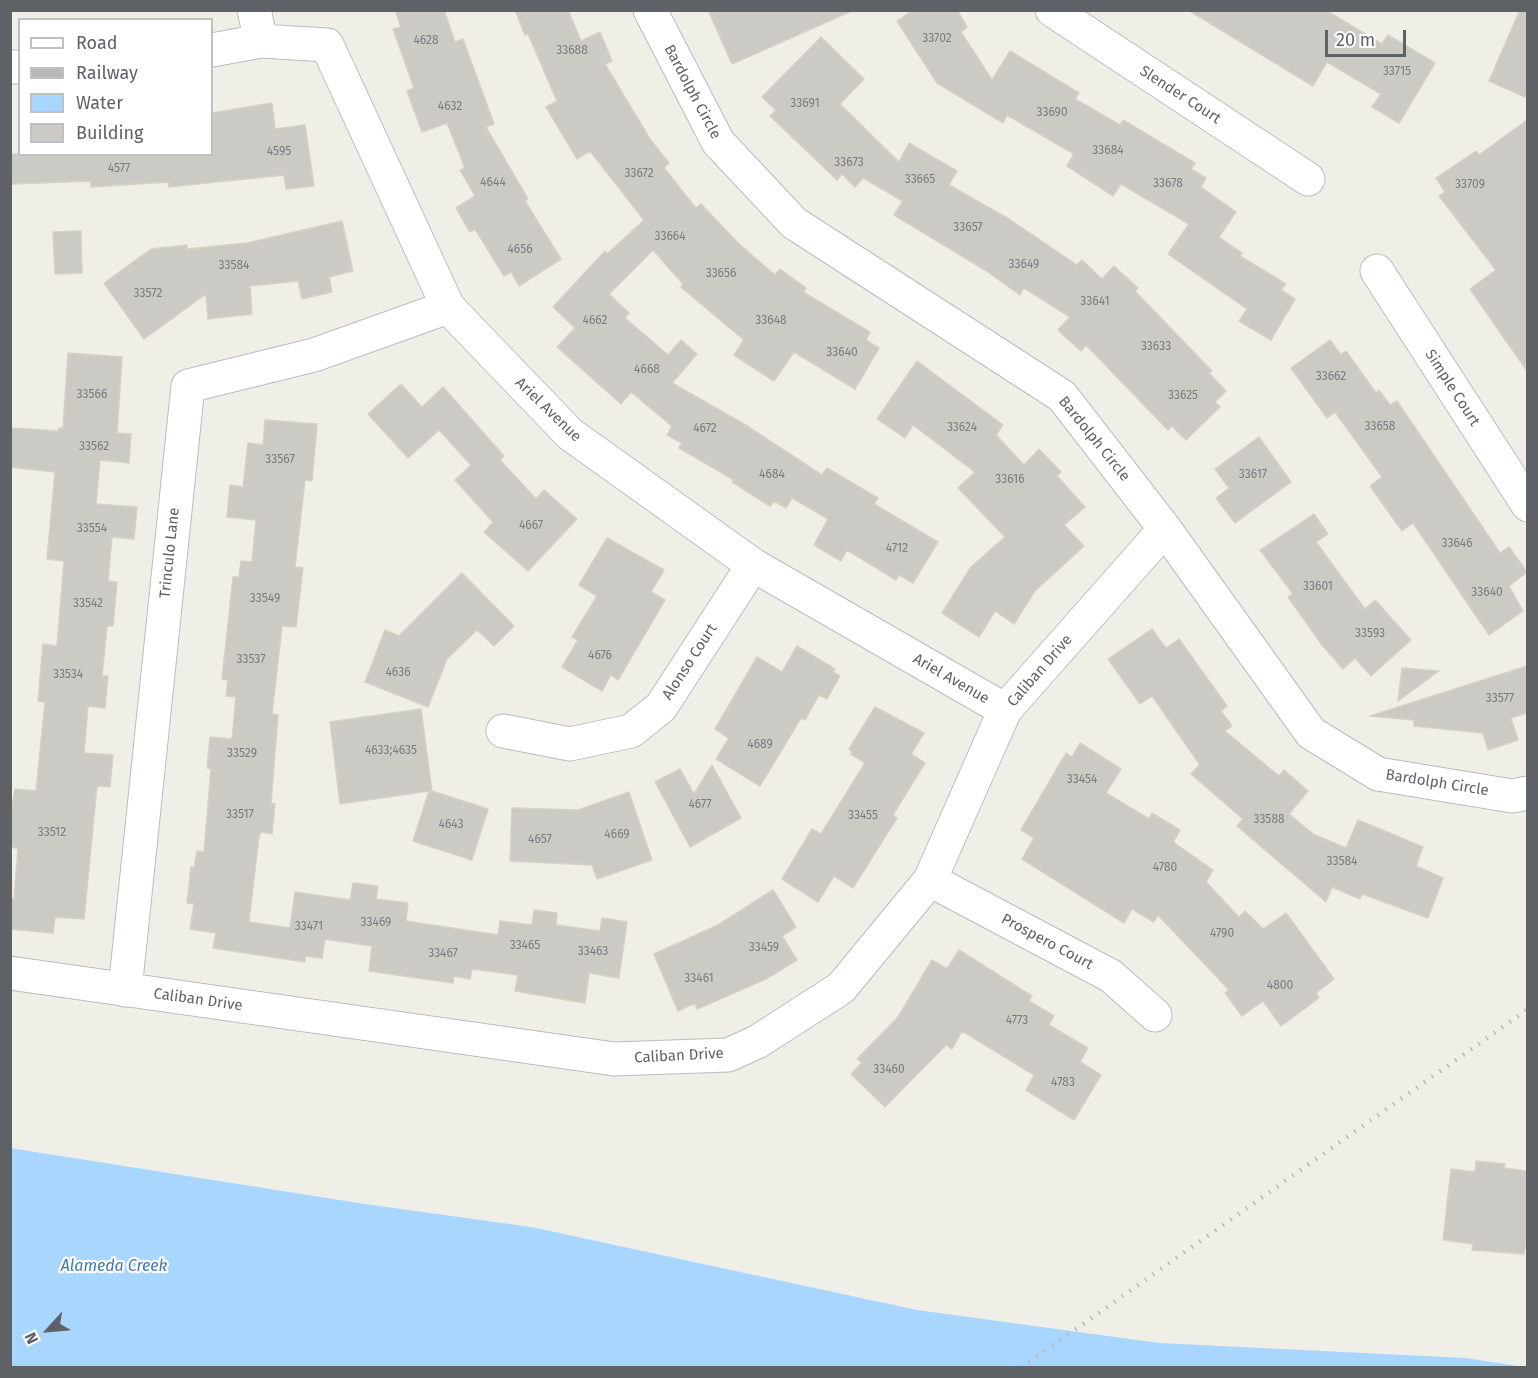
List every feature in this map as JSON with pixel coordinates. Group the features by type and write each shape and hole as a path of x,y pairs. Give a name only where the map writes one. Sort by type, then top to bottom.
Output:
{"street":[{"name":"Bardolph Circle","path":"650,10 718,142 794,223 1062,396 1165,530 1311,733 1378,774 1512,796 1527,793"},
{"name":"Slender Court","path":"1052,10 1308,179"},
{"name":"Ariel Avenue","path":"213,49 258,26 327,45 448,307 570,434 753,565 1005,710"},
{"name":"Simple Court","path":"1377,271 1527,505"},
{"name":"Trinculo Lane","path":"125,990 188,386 314,355 448,307"},
{"name":"Caliban Drive","path":"10,973 614,1059 728,1055 757,1042 841,988 930,880 1005,710 1165,530"},
{"name":"Alonso Court","path":"503,731 570,744 631,731 662,707 753,565"},
{"name":"Prospero Court","path":"930,880 1111,976 1155,1015"}],"water":[{"name":"Alameda Creek","path":"10,1148 365,1204 531,1227 917,1310 1159,1343 1466,1358 1525,1367 11,1367"}],"building":[{"path":"395,10 444,10 455,42 463,39 494,124 486,127 528,199 525,201 561,259 519,286 511,272 504,276 475,229 470,232 456,208 475,196 460,170 465,168 447,123 422,132 407,91 414,88 393,29 401,27"},
{"path":"515,10 568,10 581,41 600,32 612,61 605,64 650,139 669,163 664,168 696,208 701,204 739,244 775,275 780,269 806,288 803,292 870,332 866,340 879,348 855,389 794,352 774,381 734,355 744,340 681,287 683,284 653,250 609,294 629,313 625,318 668,355 681,340 697,354 672,383 744,424 822,475 827,468 878,498 874,504 938,542 913,583 899,575 896,580 847,550 841,561 814,545 828,519 792,498 786,508 774,501 770,506 732,482 734,480 679,448 682,443 667,435 672,426 631,392 621,404 557,347 575,328 553,307 605,251 607,254 644,220 590,151 577,159 546,107 557,101"},
{"path":"708,10 854,10 732,64"},
{"path":"914,10 957,10 967,27 961,32 992,80 1010,51 1079,93 1075,99 1120,125 1123,120 1195,163 1191,169 1206,178 1201,187 1236,212 1219,237 1242,253 1240,256 1286,284 1281,290 1295,299 1271,340 1239,321 1247,309 1168,254 1189,224 1121,184 1113,196 1067,166 1074,154 1007,115 1003,123 937,83 897,21"},
{"path":"1188,10 1327,11 1382,44 1388,35 1435,63 1399,123 1372,107 1381,94 1327,62 1313,86"},
{"path":"1520,10 1527,10 1527,98 1489,81"},
{"path":"821,37 864,79 840,104 899,162 909,143 957,171 949,185 1009,219 1077,265 1082,260 1102,279 1114,266 1138,288 1135,291 1212,371 1209,373 1226,391 1215,402 1220,407 1186,440 1172,426 1168,430 1086,345 1081,351 1058,330 1070,317 1024,288 1020,295 985,270 894,215 903,201 863,178 855,187 842,174 837,180 770,116 776,110 762,97"},
{"path":"272,103 275,129 305,125 314,186 286,189 284,175 169,187 168,182 91,187 91,181 12,184 10,154 18,154 18,156 213,156 213,113"},
{"path":"1527,120 1527,371 1470,289 1496,270 1439,196 1445,192 1436,178 1476,151 1479,155"},
{"path":"342,221 353,271 329,277 332,292 302,299 298,281 250,286 252,314 208,319 206,294 144,339 104,283 151,249 187,245 187,249 247,243"},
{"path":"81,231 82,273 55,274 53,232"},
{"path":"1330,340 1341,355 1346,351 1376,393 1379,390 1390,405 1397,401 1500,553 1509,547 1527,572 1509,586 1523,611 1489,635 1413,523 1402,531 1370,486 1382,477 1335,412 1327,418 1291,368"},
{"path":"68,353 122,357 117,433 131,434 129,463 100,460 96,504 137,507 134,539 112,537 108,581 117,582 113,626 107,626 102,676 108,676 105,708 88,706 84,753 113,755 110,787 97,786 84,919 55,917 53,933 10,929 10,899 14,899 18,849 10,846 10,819 15,789 36,791 45,702 38,701 43,644 57,646 64,561 47,559 55,472 10,467 10,428 58,431 59,428 63,428"},
{"path":"917,361 1003,425 996,435 1024,465 1039,449 1061,472 1057,476 1085,507 1064,525 1084,546 1035,591 1014,624 995,611 979,637 942,613 971,567 1005,537 958,488 975,472 913,425 905,438 877,419"},
{"path":"401,384 422,407 443,387 504,456 500,460 536,499 544,490 577,519 528,571 484,532 493,522 455,480 471,465 439,430 408,458 368,414"},
{"path":"265,420 317,424 312,481 305,480 295,567 303,568 296,627 282,626 272,714 278,715 271,803 275,804 272,834 262,832 259,836 249,922 290,928 295,892 350,900 353,883 378,886 376,899 408,903 406,921 498,935 500,921 532,925 534,910 557,913 556,925 600,931 602,918 627,922 619,978 589,973 585,1003 515,991 518,975 472,969 470,979 454,976 453,983 369,971 372,946 325,939 322,958 305,956 305,962 213,948 216,933 190,929 194,904 187,903 191,867 194,868 197,851 204,852 211,769 207,768 210,737 232,739 236,697 226,696 228,680 222,679 233,577 239,577 241,561 252,562 256,520 227,517 230,485 243,487 248,443 263,445"},
{"path":"1259,437 1291,482 1235,523 1216,498 1229,488 1215,469"},
{"path":"1314,514 1328,534 1316,542 1365,609 1375,600 1411,640 1371,676 1355,658 1343,669 1322,645 1288,597 1293,594 1260,550"},
{"path":"607,538 664,570 651,592 665,600 618,680 611,675 602,691 562,667 578,640 572,637 597,596 579,585"},
{"path":"462,573 514,626 494,646 477,630 447,659 428,707 365,682 385,630 399,636"},
{"path":"1152,629 1166,648 1179,639 1227,706 1221,711 1232,726 1225,731 1279,776 1284,770 1308,791 1289,814 1313,834 1346,848 1358,820 1423,847 1416,866 1443,878 1428,918 1362,894 1360,899 1332,887 1326,902 1237,826 1243,819 1191,774 1200,765 1152,696 1140,704 1108,659"},
{"path":"797,646 835,669 833,672 840,676 827,699 819,695 805,720 801,718 760,786 716,759 729,738 715,729 757,657 782,672"},
{"path":"1527,666 1527,713 1511,718 1518,740 1488,750 1483,733 1414,726 1414,720 1370,716"},
{"path":"1402,668 1439,671 1398,701"},
{"path":"875,707 924,733 911,754 925,763 893,815 897,818 853,888 834,876 818,902 782,879 812,829 821,834 865,763 851,754 849,749"},
{"path":"421,709 432,791 488,809 472,860 413,841 429,791 340,804 330,722"},
{"path":"1080,743 1121,769 1106,793 1149,819 1152,813 1180,830 1173,842 1213,870 1206,882 1239,917 1245,911 1263,929 1286,913 1334,979 1316,993 1319,998 1281,1026 1263,1001 1242,1016 1225,993 1229,990 1158,915 1154,922 1132,909 1124,923 1022,859 1034,838 1021,830 1066,753 1072,757"},
{"path":"712,765 741,818 690,847 655,782 680,769 694,794"},
{"path":"629,792 652,860 597,879 592,865 510,861 512,808 578,810"},
{"path":"773,890 796,927 782,936 797,960 766,979 697,1009 695,1003 678,1011 654,954 718,925"},
{"path":"959,950 1032,996 1029,1001 1054,1016 1049,1025 1088,1048 1080,1062 1101,1075 1074,1120 1026,1090 1034,1075 962,1031 952,1049 946,1045 885,1107 851,1074 862,1063 857,1059 898,1017 932,960 947,969"},
{"path":"1476,1161 1505,1164 1504,1168 1527,1171 1527,1248 1524,1254 1472,1250 1473,1244 1443,1240 1451,1169 1475,1172"}],"railway":[{"path":"1021,1368 1528,1009"}]}
